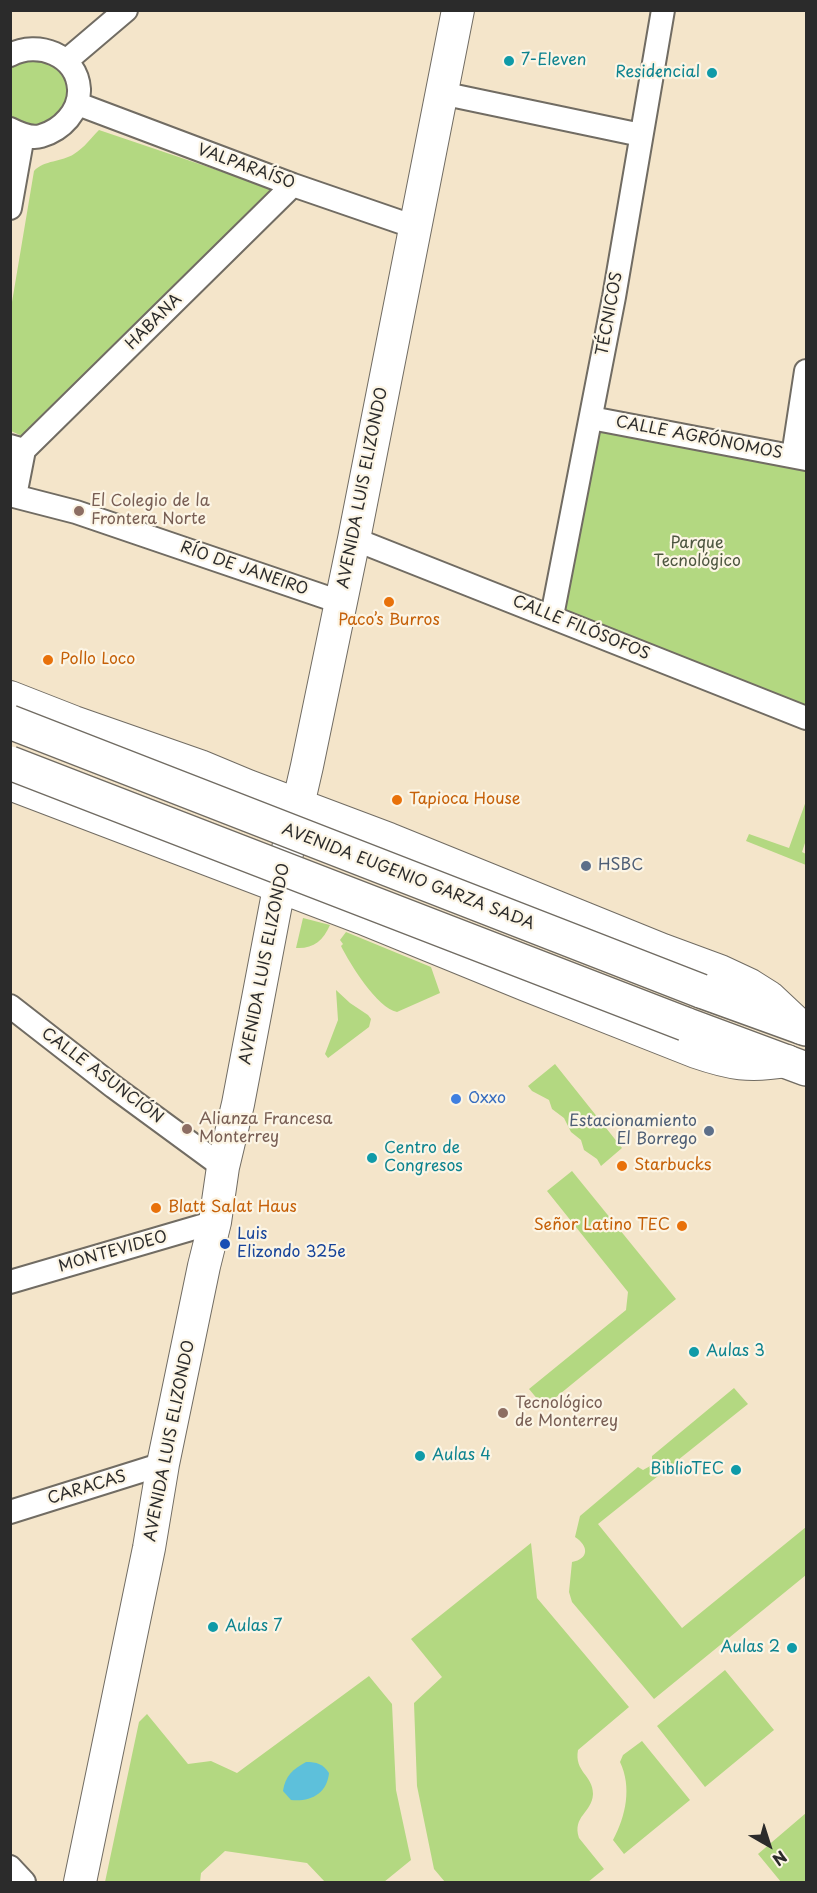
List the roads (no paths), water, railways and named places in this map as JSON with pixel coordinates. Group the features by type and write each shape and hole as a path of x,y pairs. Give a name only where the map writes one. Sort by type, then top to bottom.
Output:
{"highway":[{"name":"AVENIDA EUGENIO GARZA SADA","path":"10,722 804,1029"},
{"path":"10,764 797,1065"}],"street":[{"path":"66,61 126,10"},
{"name":"AVENIDA LUIS ELIZONDO","path":"80,1882 149,1548 163,1464 215,1222 223,1167 238,1104 279,888 354,539 458,10"},
{"name":"TÉCNICOS","path":"552,616 614,297 663,10"},
{"path":"10,208 17,132 40,136 66,123 78,104 79,88 75,74 66,61 50,50 31,48 11,53"},
{"path":"441,93 641,135"},
{"name":"VALPARAÍSO","path":"78,104 293,185 415,227"},
{"name":"HABANA","path":"17,448 293,185"},
{"path":"800,458 807,371"},
{"name":"CALLE AGRÓNOMOS","path":"591,418 800,458"},
{"path":"13,495 17,448"},
{"name":"RÍO DE JANEIRO","path":"13,495 76,512 340,602"},
{"name":"CALLE FILÓSOFOS","path":"354,539 807,718"},
{"path":"10,697 200,766 720,971 769,997 804,1029"},
{"path":"174,848 194,848 205,843 213,836 223,816 221,794 209,775 200,766"},
{"path":"10,784 362,918 526,986 696,1052 743,1065 797,1065"},
{"path":"362,918 354,912 344,896 343,877 346,868 350,859 366,845 389,839"},
{"name":"CALLE ASUNCIÓN","path":"10,1006 114,1087 223,1167"},
{"name":"MONTEVIDEO","path":"10,1282 215,1222"},
{"name":"CARACAS","path":"10,1512 163,1464"},
{"path":"10,1867 24,1882"}],"water":[{"path":"306,1762 317,1763 324,1767 329,1773 328,1780 321,1791 311,1798 291,1800 283,1791 286,1781 294,1770"}],"place":[{"name":"7-Eleven","path":"509,61"},
{"name":"Residencial","path":"712,73"},
{"name":"El Colegio de la Frontera Norte","path":"79,511"},
{"name":"Paco’s Burros","path":"389,602"},
{"name":"Pollo Loco","path":"48,660"},
{"name":"Tapioca House","path":"397,800"},
{"name":"HSBC","path":"586,866"},
{"name":"Oxxo","path":"456,1099"},
{"name":"Alianza Francesa Monterrey","path":"187,1129"},
{"name":"Estacionamiento El Borrego","path":"709,1131"},
{"name":"Centro de Congresos","path":"372,1158"},
{"name":"Starbucks","path":"622,1166"},
{"name":"Blatt Salat Haus","path":"156,1208"},
{"name":"Señor Latino TEC","path":"682,1226"},
{"name":"Luis Elizondo 325e","path":"225,1244"},
{"name":"Aulas 3","path":"694,1352"},
{"name":"Tecnológico de Monterrey","path":"503,1413"},
{"name":"Aulas 4","path":"420,1456"},
{"name":"BiblioTEC","path":"736,1470"},
{"name":"Aulas 7","path":"213,1627"},
{"name":"Aulas 2","path":"792,1648"}],"park label":[{"name":"Parque Tecnológico","path":"697,553"}]}
